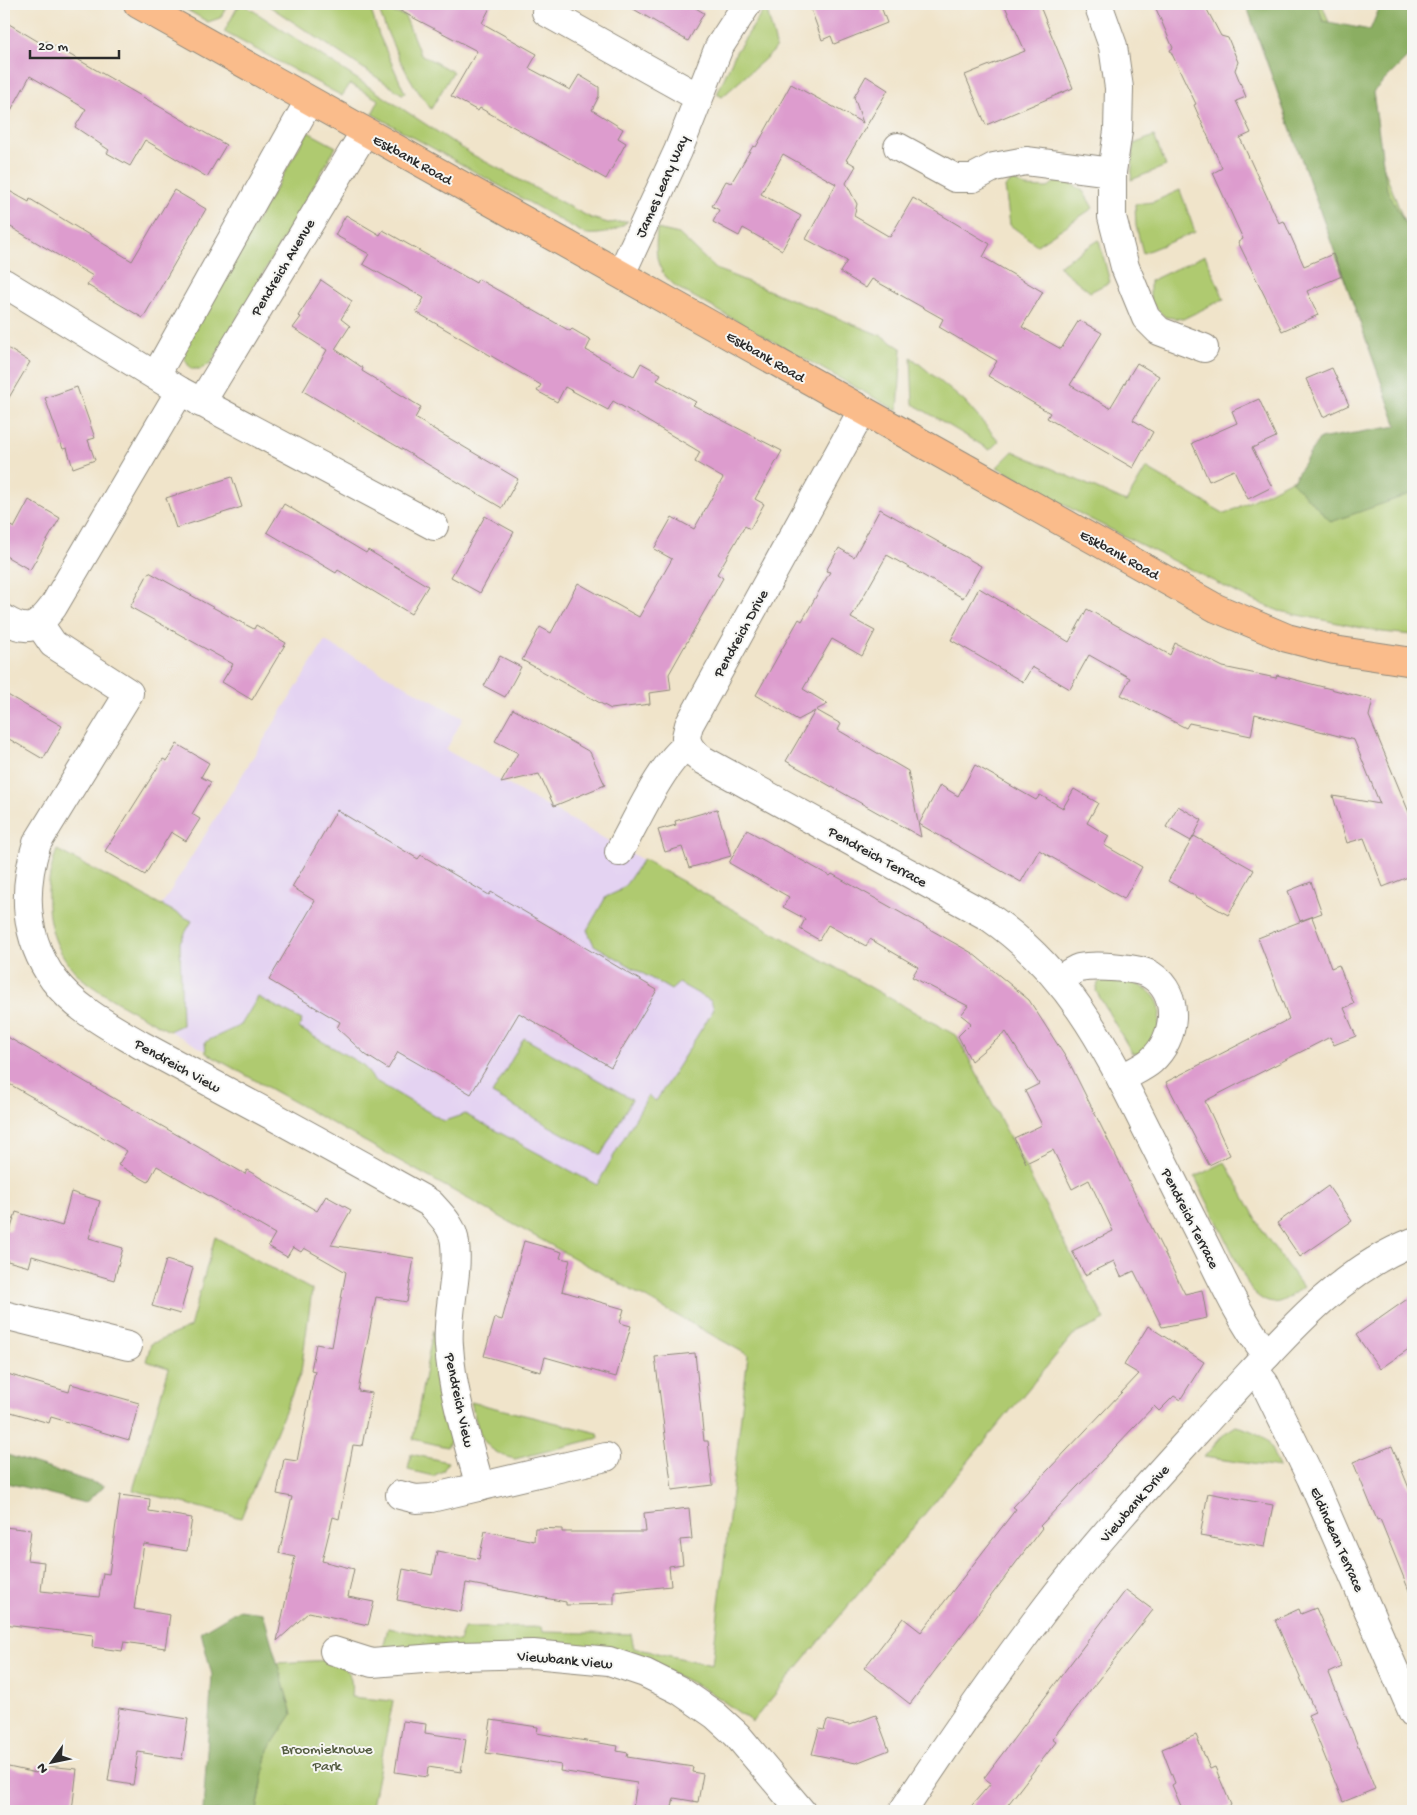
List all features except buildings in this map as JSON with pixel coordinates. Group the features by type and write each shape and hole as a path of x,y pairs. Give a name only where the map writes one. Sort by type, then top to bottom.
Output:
{"main road":[{"name":"Eskbank Road","path":"138,4 1216,608 1287,638 1334,650 1413,662"}],"street":[{"name":"James Leary Way","path":"621,274 678,151 719,47 747,4"},
{"path":"1098,4 1113,46 1119,88 1118,132 1112,172 1112,217 1125,267 1146,318 1159,331 1204,348"},
{"path":"546,12 698,97"},
{"path":"156,375 309,101"},
{"name":"Pendreich Avenue","path":"40,625 364,132"},
{"path":"898,147 955,178 973,178 994,167 1026,160 1112,172"},
{"path":"4,283 190,397 434,526"},
{"name":"Pendreich Drive","path":"688,745 686,737 689,725 862,411"},
{"path":"4,619 25,628 40,625"},
{"name":"Pendreich View","path":"40,625 53,644 129,694 37,843 29,868 27,891 31,928 41,956 54,979 70,998 90,1015 430,1203 449,1224 455,1244 449,1306 448,1346 455,1394 480,1487"},
{"path":"620,852 668,765 679,751 688,745"},
{"name":"Pendreich Terrace","path":"688,745 692,752 703,760 989,917 1014,934 1035,953 1060,980 1094,1030 1121,1079 1240,1317 1260,1362"},
{"path":"1060,980 1078,968 1127,967 1150,975 1163,986 1172,1006 1172,1027 1166,1040 1150,1061 1121,1079"},
{"name":"Viewbank Drive","path":"903,1811 1048,1605 1117,1519 1260,1362 1315,1307 1353,1275 1394,1249 1413,1242"},
{"path":"4,1315 128,1346"},
{"name":"Eldindean Terrace","path":"1260,1362 1265,1384 1311,1478 1413,1713"},
{"path":"400,1494 416,1499 431,1498 606,1457"},
{"name":"Viewbank View","path":"334,1652 372,1663 461,1656 533,1654 609,1661 645,1673 679,1690 715,1715 737,1735 801,1811"}],"shaded area":[{"path":"325,641 463,718 446,750 957,1036 1105,1320 1073,1335 752,1722 709,1691 748,1355 106,995"}],"green space":[{"path":"177,4 229,4 220,18 208,22"},
{"path":"243,4 471,154 591,218 608,223 628,221 608,232 585,234 372,114 379,100 350,84 342,96 224,32 237,8"},
{"path":"266,4 369,4 379,35 405,93 402,94"},
{"path":"1246,4 1322,4 1413,245 1413,635 1382,632 1279,611 1247,598 1086,517 997,467 1013,451 1126,502 1146,468 1225,514 1397,426"},
{"path":"1246,4 1318,4 1323,21 1370,30 1381,4 1413,4 1410,55 1373,92 1387,190 1413,238 1413,491 1410,494 1331,522 1292,482 1319,439 1397,426"},
{"path":"766,7 776,45 774,51 722,97 717,94 736,52"},
{"path":"378,8 405,16 420,54 453,72 431,109 414,86 400,61"},
{"path":"308,132 336,147 212,362 201,369 191,369 185,360 183,349"},
{"path":"1154,136 1166,166 1131,180 1134,144"},
{"path":"1061,177 1083,191 1093,208 1037,245 1010,225 1005,187 1013,180 1025,187 1047,188"},
{"path":"1180,190 1195,232 1143,253 1136,226 1135,204 1153,202"},
{"path":"657,229 679,234 716,269 882,336 902,349 898,411 678,288 665,275 658,262 656,248"},
{"path":"1099,240 1110,282 1090,292 1058,266"},
{"path":"1205,255 1224,299 1183,319 1165,317 1150,302 1150,281"},
{"path":"911,357 965,402 999,441 990,450 913,404"},
{"path":"57,850 192,921 180,942 182,1025 169,1031 118,1003 89,984 63,956 55,940 50,923 48,905 48,886"},
{"path":"643,859 957,1036 1105,1320 1073,1335 752,1722 709,1691 647,1661 383,1648 388,1628 459,1641 464,1628 542,1627 543,1632 631,1634 634,1648 712,1665 748,1355 206,1053 205,1042 241,1025 258,997 302,1020 299,1028 363,1065 374,1080 444,1121 465,1114 597,1185 648,1096 656,1101 714,1009 711,1001 679,983 671,990 594,945 587,930 606,897 619,891 627,883"},
{"path":"1106,978 1139,985 1153,995 1158,1002 1160,1010 1157,1038 1140,1054 1132,1053 1096,991 1098,983"},
{"path":"524,1038 632,1099 601,1155 492,1094"},
{"path":"1225,1162 1265,1235 1303,1287 1283,1300 1272,1303 1265,1301 1251,1290 1195,1177"},
{"path":"215,1237 312,1290 301,1372 241,1518 133,1490 169,1368 146,1361 151,1344 190,1327"},
{"path":"433,1330 451,1440 447,1447 413,1439"},
{"path":"471,1402 598,1433 599,1438 515,1459 494,1451 483,1439"},
{"path":"1236,1426 1260,1435 1272,1451 1279,1468 1204,1457 1225,1433"},
{"path":"4,1454 104,1486 85,1503 4,1482"},
{"path":"411,1454 448,1462 443,1471 433,1476 408,1470"},
{"path":"238,1610 263,1613 292,1714 268,1750 257,1811 203,1811 212,1675 201,1632"},
{"name":"Broomieknowe Park","path":"330,1660 349,1674 351,1678 351,1697 393,1701 371,1811 257,1811 268,1750 292,1714 277,1663"}]}
